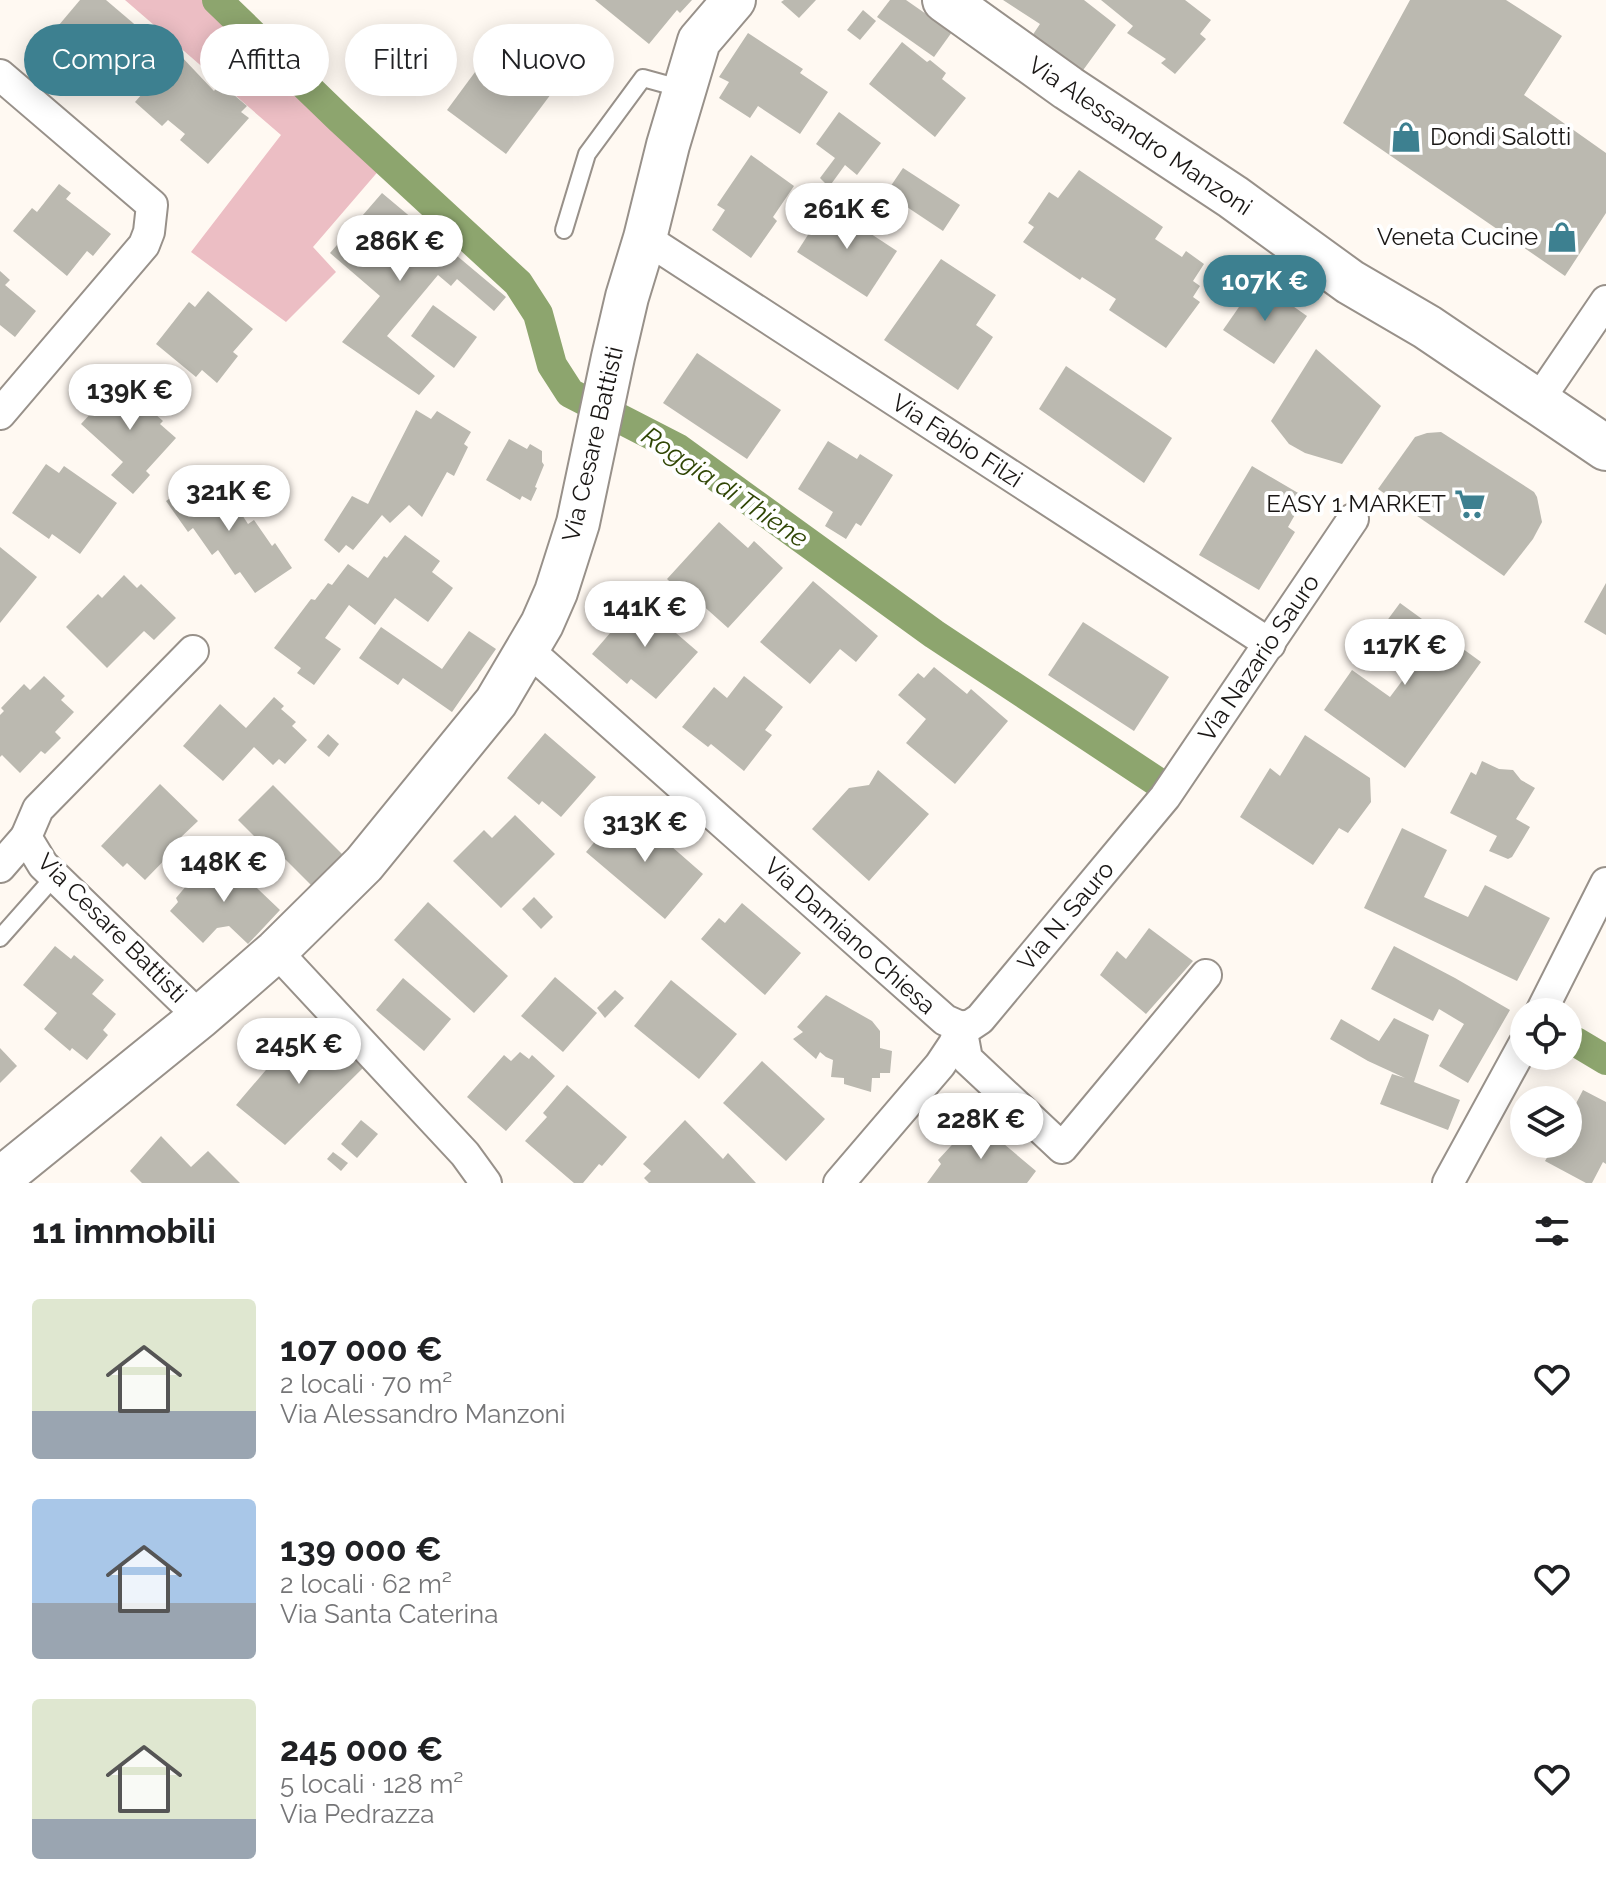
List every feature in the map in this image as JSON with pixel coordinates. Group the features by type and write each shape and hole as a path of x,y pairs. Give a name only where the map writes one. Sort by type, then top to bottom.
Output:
{"main road":[{"name":"Via Alessandro Manzoni","path":"945,0 1068,88 1233,197 1350,282 1427,327 1606,448"}],"street":[{"name":"Via Cesare Battisti","path":"1,1178 200,1017 276,951 364,864 496,702 542,624 556,592 578,523 627,297 684,89 699,41 734,0"},
{"path":"0,75 152,205 144,245 0,414"},
{"name":"Via Fabio Filzi","path":"645,238 1270,644"},
{"path":"1538,401 1606,301"},
{"name":"Via Nazario Sauro","path":"1165,797 1353,519"},
{"name":"Via Damiano Chiesa","path":"527,649 945,1020 961,1027"},
{"name":"Via Cesare Battisti","path":"0,867 26,837 38,809 193,651"},
{"name":"Via N. Sauro","path":"961,1027 980,1019 1165,797"},
{"name":"Via Cesare Battisti","path":"26,837 43,865 200,1017"},
{"path":"1548,998 1606,883"},
{"path":"276,951 465,1154 486,1183"},
{"path":"961,1027 967,1059 1062,1148 1206,975"},
{"path":"839,1183 940,1065 961,1027"},
{"path":"1448,1183 1510,1070"}],"lane":[{"path":"564,230 587,154 643,78 684,89"},
{"path":"0,938 55,876"}],"shaded area":[{"path":"125,0 208,0 233,24 200,24 200,65 184,51 184,24 153,24"},
{"path":"236,96 307,96 381,168 313,247 336,272 286,322 191,252 281,135"}],"building":[{"path":"80,0 106,0 134,24 60,24"},
{"path":"595,0 692,0 680,13 677,10 649,44"},
{"path":"816,0 799,18 781,2"},
{"path":"890,0 906,0 952,32 934,57 877,17"},
{"path":"1003,0 1084,0 1116,25 1081,73 1030,39 1040,24"},
{"path":"1101,0 1185,0 1211,20 1200,34 1206,39 1175,74 1161,63 1166,59 1127,33 1133,26"},
{"path":"1410,0 1506,0 1562,36 1524,95 1606,153 1606,213 1565,276 1343,123"},
{"path":"863,10 876,21 860,40 847,30"},
{"path":"748,33 803,69 800,73 828,92 800,134 758,106 750,118 719,98 729,82 719,77"},
{"path":"902,42 946,73 942,79 966,98 935,137 869,84"},
{"path":"184,59 200,76 200,96 235,96 247,106 241,112 249,118 208,164 180,140 185,134 168,120 162,126 135,102 140,96 184,96"},
{"path":"473,75 473,96 550,96 506,154 447,110"},
{"path":"839,112 881,143 857,175 845,165 829,187 820,178 835,158 816,144"},
{"path":"751,155 794,186 773,217 777,221 751,258 712,230 725,210 717,205"},
{"path":"903,168 960,205 943,231 886,193"},
{"path":"1079,170 1163,227 1155,239 1182,257 1186,251 1204,264 1193,281 1200,286 1193,297 1200,302 1166,348 1109,310 1116,299 1082,277 1080,280 1023,242 1034,227 1028,223 1049,192 1058,198"},
{"path":"59,184 71,193 66,199 111,234 93,256 87,251 67,276 13,231 32,208 37,212"},
{"path":"382,193 506,297 494,311 457,279 451,286 438,275 387,336 435,376 419,395 342,342 380,296 330,253"},
{"path":"827,205 897,251 867,297 797,252"},
{"path":"941,259 996,295 976,325 993,337 958,390 884,340"},
{"path":"0,271 10,280 5,285 36,311 15,337 0,325"},
{"path":"1257,281 1307,316 1274,364 1223,330"},
{"path":"208,291 253,329 233,352 238,356 217,383 202,370 196,377 156,344 189,302 195,307"},
{"path":"433,305 477,337 454,368 411,336"},
{"path":"1316,349 1381,406 1342,464 1305,453 1289,444 1271,421"},
{"path":"697,353 781,410 747,459 663,403"},
{"path":"1066,366 1172,438 1144,483 1039,409"},
{"path":"127,374 152,397 145,405 176,438 146,471 150,475 133,494 111,475 123,462 81,424"},
{"path":"416,410 431,419 437,411 471,432 464,444 468,447 454,476 447,472 422,517 409,505 390,523 382,515 353,550 346,545 339,553 324,540 352,496 368,504"},
{"name":"EASY 1 MARKET","path":"1441,432 1534,492 1537,497 1542,522 1533,539 1504,576 1378,489 1415,437"},
{"path":"509,439 527,449 530,444 542,451 544,465 531,501 522,496 520,500 486,480"},
{"path":"828,441 857,459 860,454 893,475 861,526 856,523 846,539 825,526 833,512 798,489"},
{"path":"46,464 59,473 64,466 117,503 80,554 52,534 49,539 12,513"},
{"path":"1252,466 1305,497 1288,527 1295,532 1259,590 1199,555"},
{"path":"206,474 226,502 231,498 248,524 254,520 292,568 255,593 240,572 235,575 218,550 212,555 193,528 188,532 166,501"},
{"path":"719,522 748,548 754,541 783,568 728,628 690,594 686,597 667,579"},
{"path":"405,535 440,561 432,572 453,588 428,622 395,598 375,625 349,605 325,638 341,649 314,685 297,673 301,668 274,648 311,599 315,600 328,583 332,585 348,564 368,578"},
{"path":"0,547 37,577 0,623"},
{"path":"124,575 137,588 141,584 176,618 154,640 144,631 107,668 66,627 98,594 102,598"},
{"path":"813,581 878,636 856,662 840,649 810,684 760,642"},
{"path":"1606,583 1606,635 1584,622"},
{"path":"642,596 673,622 669,627 698,652 656,699 631,679 627,684 592,654"},
{"path":"1400,603 1481,662 1405,768 1324,710 1352,670 1390,697 1408,673 1369,645"},
{"path":"1083,622 1169,677 1134,731 1048,675"},
{"path":"381,627 442,669 469,631 496,649 452,712 403,678 398,685 359,658"},
{"path":"934,667 967,694 971,689 1008,721 955,784 906,743 926,719 898,695 918,673 924,678"},
{"path":"44,676 65,696 61,700 74,712 55,732 61,738 45,754 41,751 20,773 2,755 0,757 0,715 4,711 1,708 24,684 30,690"},
{"path":"744,676 783,707 765,730 772,735 744,771 711,744 708,747 682,727 714,687 727,698"},
{"path":"274,697 284,706 281,709 296,722 292,726 307,740 285,764 279,759 273,765 254,747 223,781 183,746 220,704 246,728"},
{"path":"545,733 596,777 561,817 542,801 539,805 507,778"},
{"path":"328,734 339,744 329,757 317,747"},
{"path":"1305,735 1370,778 1371,802 1348,833 1339,828 1313,865 1240,817 1270,768 1280,776"},
{"path":"1482,761 1499,769 1513,770 1521,780 1535,788 1516,819 1530,827 1508,859 1489,851 1497,836 1450,813 1471,772 1476,775"},
{"path":"878,770 929,814 869,881 812,829 849,788 869,785"},
{"path":"160,784 198,821 145,880 127,863 123,867 101,846"},
{"path":"273,785 345,857 314,888 271,845 267,849 238,820"},
{"path":"631,811 703,874 665,919 586,852 608,826 614,831"},
{"path":"515,815 555,854 501,908 453,861 484,830 492,838"},
{"path":"1402,828 1447,850 1424,897 1468,917 1485,885 1550,918 1517,981 1364,908"},
{"path":"222,855 280,910 248,944 229,926 217,928 203,943 170,911 187,885 191,888"},
{"path":"534,897 553,917 541,929 522,909"},
{"path":"428,902 508,976 474,1013 394,940"},
{"path":"742,903 801,953 765,995 701,939 719,918 725,923"},
{"path":"1149,928 1193,961 1146,1014 1100,975 1117,951 1126,959"},
{"path":"55,946 71,959 74,955 104,980 92,994 116,1014 103,1030 108,1035 87,1060 72,1048 70,1051 44,1029 57,1013 23,985"},
{"path":"1394,946 1510,1010 1468,1083 1439,1066 1464,1024 1439,1009 1433,1021 1371,989"},
{"path":"555,977 597,1013 563,1052 521,1016"},
{"path":"403,978 451,1019 424,1051 376,1010"},
{"path":"671,980 737,1034 699,1079 634,1026"},
{"path":"615,990 624,998 605,1018 597,1008"},
{"path":"826,995 872,1021 880,1031 880,1048 892,1051 890,1073 880,1073 880,1078 872,1078 871,1092 844,1084 844,1078 831,1077 833,1060 820,1052 816,1059 793,1039 803,1032 797,1027"},
{"path":"1394,1018 1429,1035 1414,1082 1460,1100 1448,1130 1380,1104 1392,1074 1405,1078 1330,1039 1341,1019 1379,1041"},
{"path":"317,1026 363,1068 285,1145 236,1105 277,1057 284,1064"},
{"path":"0,1048 17,1066 0,1083"},
{"path":"520,1052 529,1059 532,1055 555,1076 506,1131 467,1097 504,1055 511,1061"},
{"path":"762,1061 825,1119 786,1161 723,1103"},
{"path":"567,1085 627,1137 583,1183 574,1183 525,1141 547,1117 543,1113"},
{"path":"1582,1092 1606,1102 1606,1164 1603,1162 1592,1183 1586,1183 1545,1161 1547,1158 1582,1158"},
{"path":"361,1120 378,1134 357,1158 341,1144"},
{"path":"685,1120 723,1159 728,1153 756,1183 649,1183 644,1178 651,1171 643,1164"},
{"path":"973,1122 1036,1171 1027,1183 927,1183 941,1164 938,1160"},
{"path":"161,1136 191,1167 208,1151 240,1183 142,1183 130,1171"},
{"path":"333,1152 348,1163 341,1171 327,1159"}],"waterway":[{"name":"Roggia di Thiene","path":"217,0 340,119 518,283 538,314 552,365 570,393 677,448 934,634 1159,783"},
{"name":"Roggia di Thiene","path":"1582,1046 1606,1060"}],"place":[{"name":"Dondi Salotti","path":"1406,137"},
{"name":"Veneta Cucine","path":"1562,237"},
{"name":"EASY 1 MARKET","path":"1470,504"}]}
